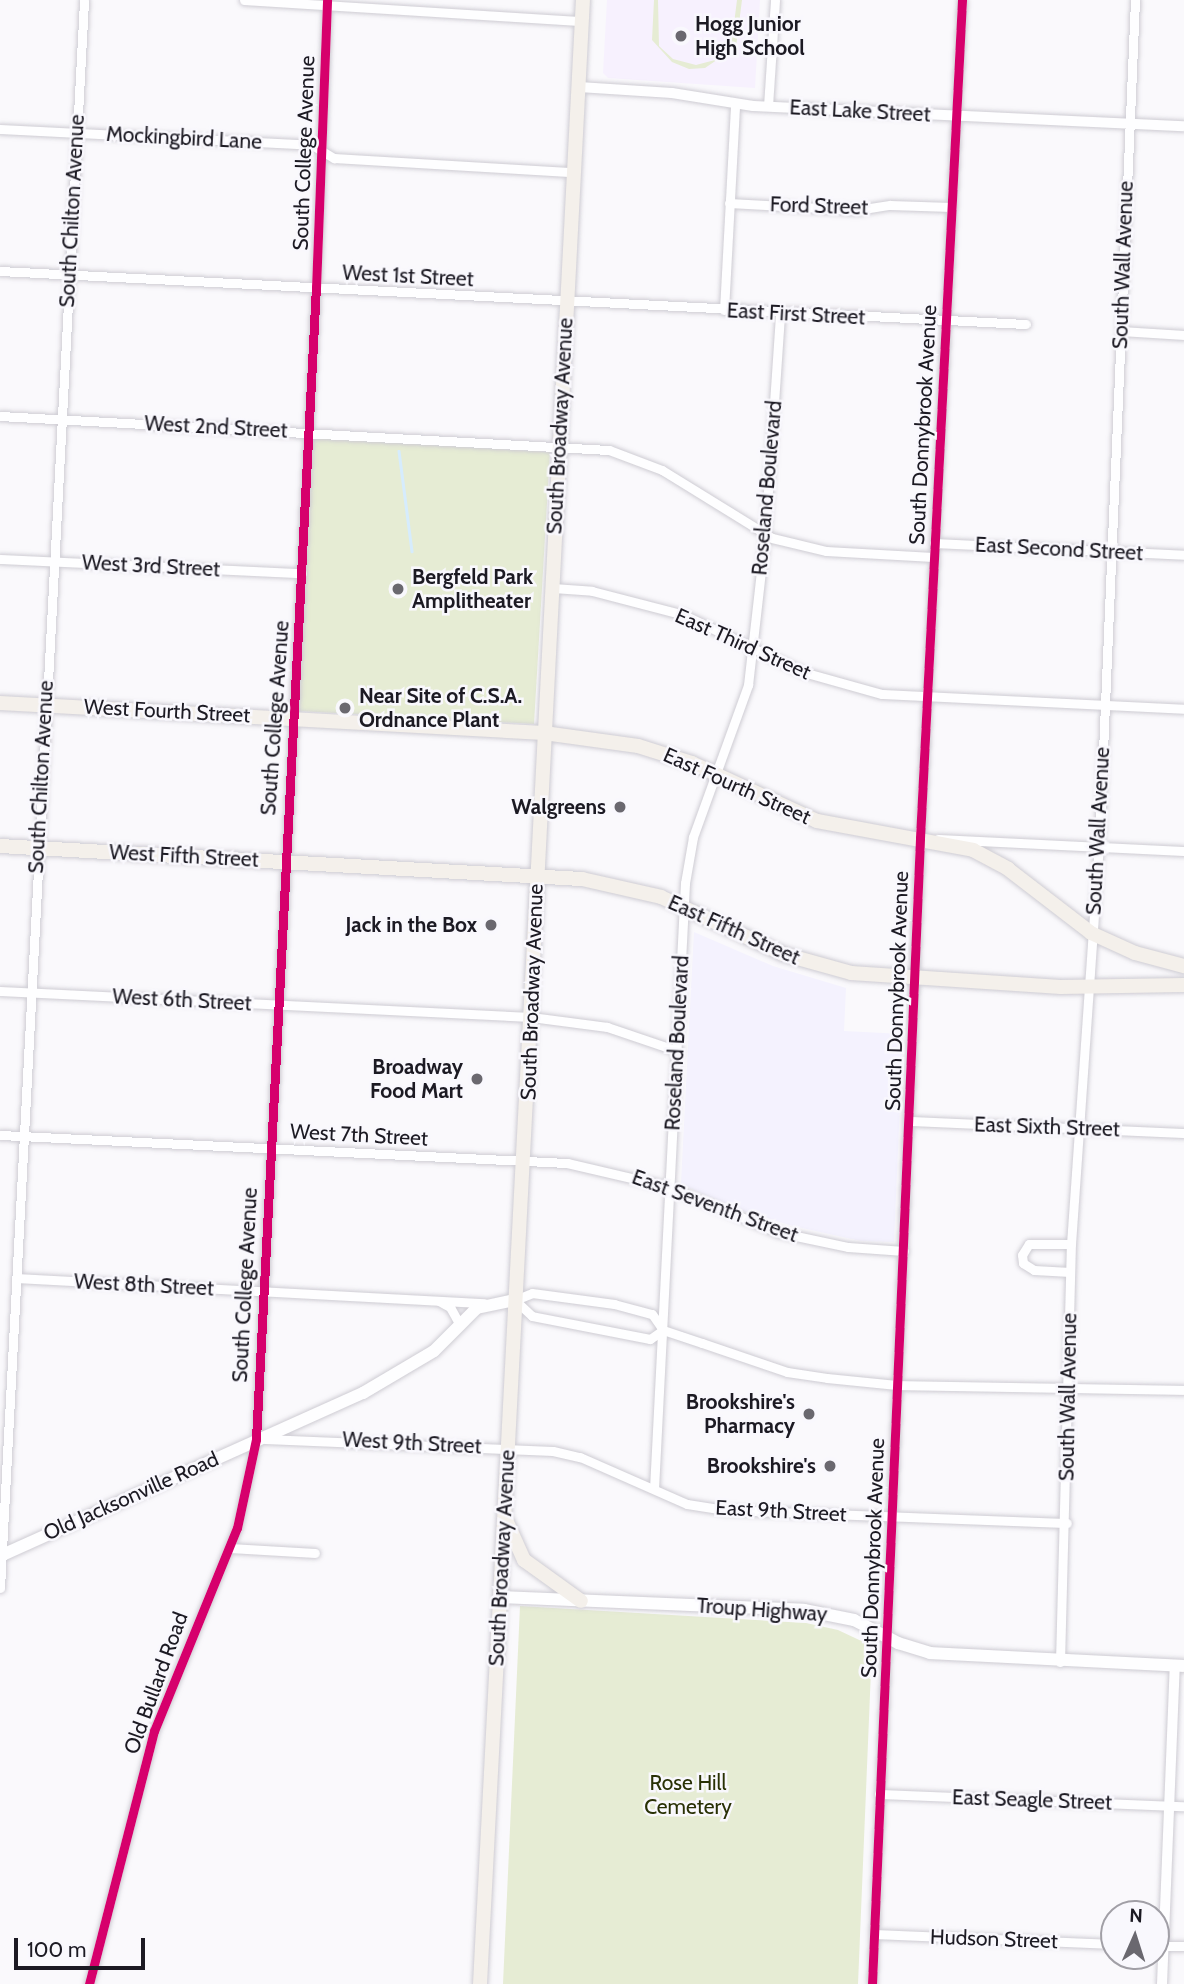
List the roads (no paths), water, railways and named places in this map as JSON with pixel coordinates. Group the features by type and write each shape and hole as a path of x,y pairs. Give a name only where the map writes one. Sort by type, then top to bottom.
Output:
{"main road":[{"name":"South Broadway Avenue","path":"480,1984 515,1300 526,1160 536,875 583,0"},
{"name":"West Fourth Street","path":"0,703 544,733"},
{"name":"East Fourth Street","path":"544,733 638,746 716,775 817,821 974,850 1002,865 1091,933"},
{"name":"West Fifth Street","path":"0,846 536,875"},
{"name":"East Fifth Street","path":"536,875 606,882 684,906 811,963 915,980 1087,988 1184,985"},
{"path":"1091,933 1135,953 1184,966"},
{"path":"485,1303 515,1300"},
{"name":"Old Jacksonville Road","path":"1,1555 399,1374 434,1351 485,1303"},
{"path":"504,1514 524,1560 581,1601"},
{"name":"Troup Highway","path":"500,1597 804,1610 854,1620 887,1637 930,1653 1060,1662 1180,1666"}],"street":[{"name":"South Chilton Avenue","path":"0,1588 52,562 84,0"},
{"path":"244,0 582,20"},
{"path":"768,106 775,0"},
{"name":"South Donnybrook Avenue","path":"872,1984 915,980 925,839 933,543 962,0"},
{"name":"South Wall Avenue","path":"1060,1662 1067,1523 1065,1390 1071,1244 1077,1127 1099,845 1135,0"},
{"name":"South College Avenue","path":"256,1439 261,1292 323,152 327,3"},
{"name":"East Lake Street","path":"579,87 672,93 735,104 1184,126"},
{"path":"724,310 735,104"},
{"name":"Mockingbird Lane","path":"0,129 312,145 334,158 573,172"},
{"name":"Ford Street","path":"729,203 857,210 909,205 951,207"},
{"name":"West 1st Street","path":"0,271 566,302"},
{"name":"East First Street","path":"566,302 1026,324"},
{"name":"Roseland Boulevard","path":"654,1489 684,906 693,837 748,685 765,534 780,314"},
{"path":"1121,331 1184,335"},
{"name":"West 2nd Street","path":"0,416 559,446"},
{"path":"559,446 609,450 650,463 765,534 826,551 933,557"},
{"name":"East Second Street","path":"933,543 1184,555"},
{"name":"West 3rd Street","path":"0,559 302,573"},
{"name":"East Third Street","path":"553,588 648,604 752,645 774,660 845,686 927,697 1184,709"},
{"name":"East Fourth Street","path":"925,839 1184,851"},
{"name":"West 6th Street","path":"0,991 531,1017 607,1027 678,1051"},
{"name":"East Sixth Street","path":"910,1121 1184,1133"},
{"name":"West 7th Street","path":"0,1135 526,1160"},
{"name":"East Seventh Street","path":"526,1160 607,1169 669,1188 777,1232 848,1247 904,1251"},
{"path":"1070,1272 1034,1270 1023,1264 1022,1255 1029,1244 1071,1244"},
{"name":"West 8th Street","path":"16,1278 439,1301 460,1298 485,1303"},
{"path":"663,1330 650,1339 532,1316 515,1300 532,1293 614,1304 652,1314 663,1330 787,1371 897,1385 1184,1390"},
{"path":"439,1301 455,1313 460,1325"},
{"name":"West 9th Street","path":"299,1421 305,1432 318,1438"},
{"name":"West 9th Street","path":"256,1439 318,1438 507,1448"},
{"name":"Old Bullard Road","path":"89,1984 154,1731 230,1548 245,1500 256,1439"},
{"name":"East 9th Street","path":"507,1448 580,1457 687,1504 724,1510 1067,1523"},
{"path":"230,1548 315,1553"},
{"path":"1163,1900 1180,1666"},
{"name":"East Seagle Street","path":"879,1794 1184,1806"},
{"name":"Hudson Street","path":"874,1934 1100,1943"}],"waterway":[{"path":"399,451 412,551"}],"place":[{"name":"Hogg Junior High School","path":"681,36"},
{"name":"Bergfeld Park Amplitheater","path":"398,589"},
{"name":"Near Site of C.S.A. Ordnance Plant","path":"345,708"},
{"name":"Walgreens","path":"620,807"},
{"name":"Jack in the Box","path":"491,925"},
{"name":"Broadway Food Mart","path":"477,1079"},
{"name":"Brookshire's Pharmacy","path":"809,1414"},
{"name":"Brookshire's","path":"830,1466"}],"park label":[{"name":"Rose Hill Cemetery","path":"688,1795"}]}
